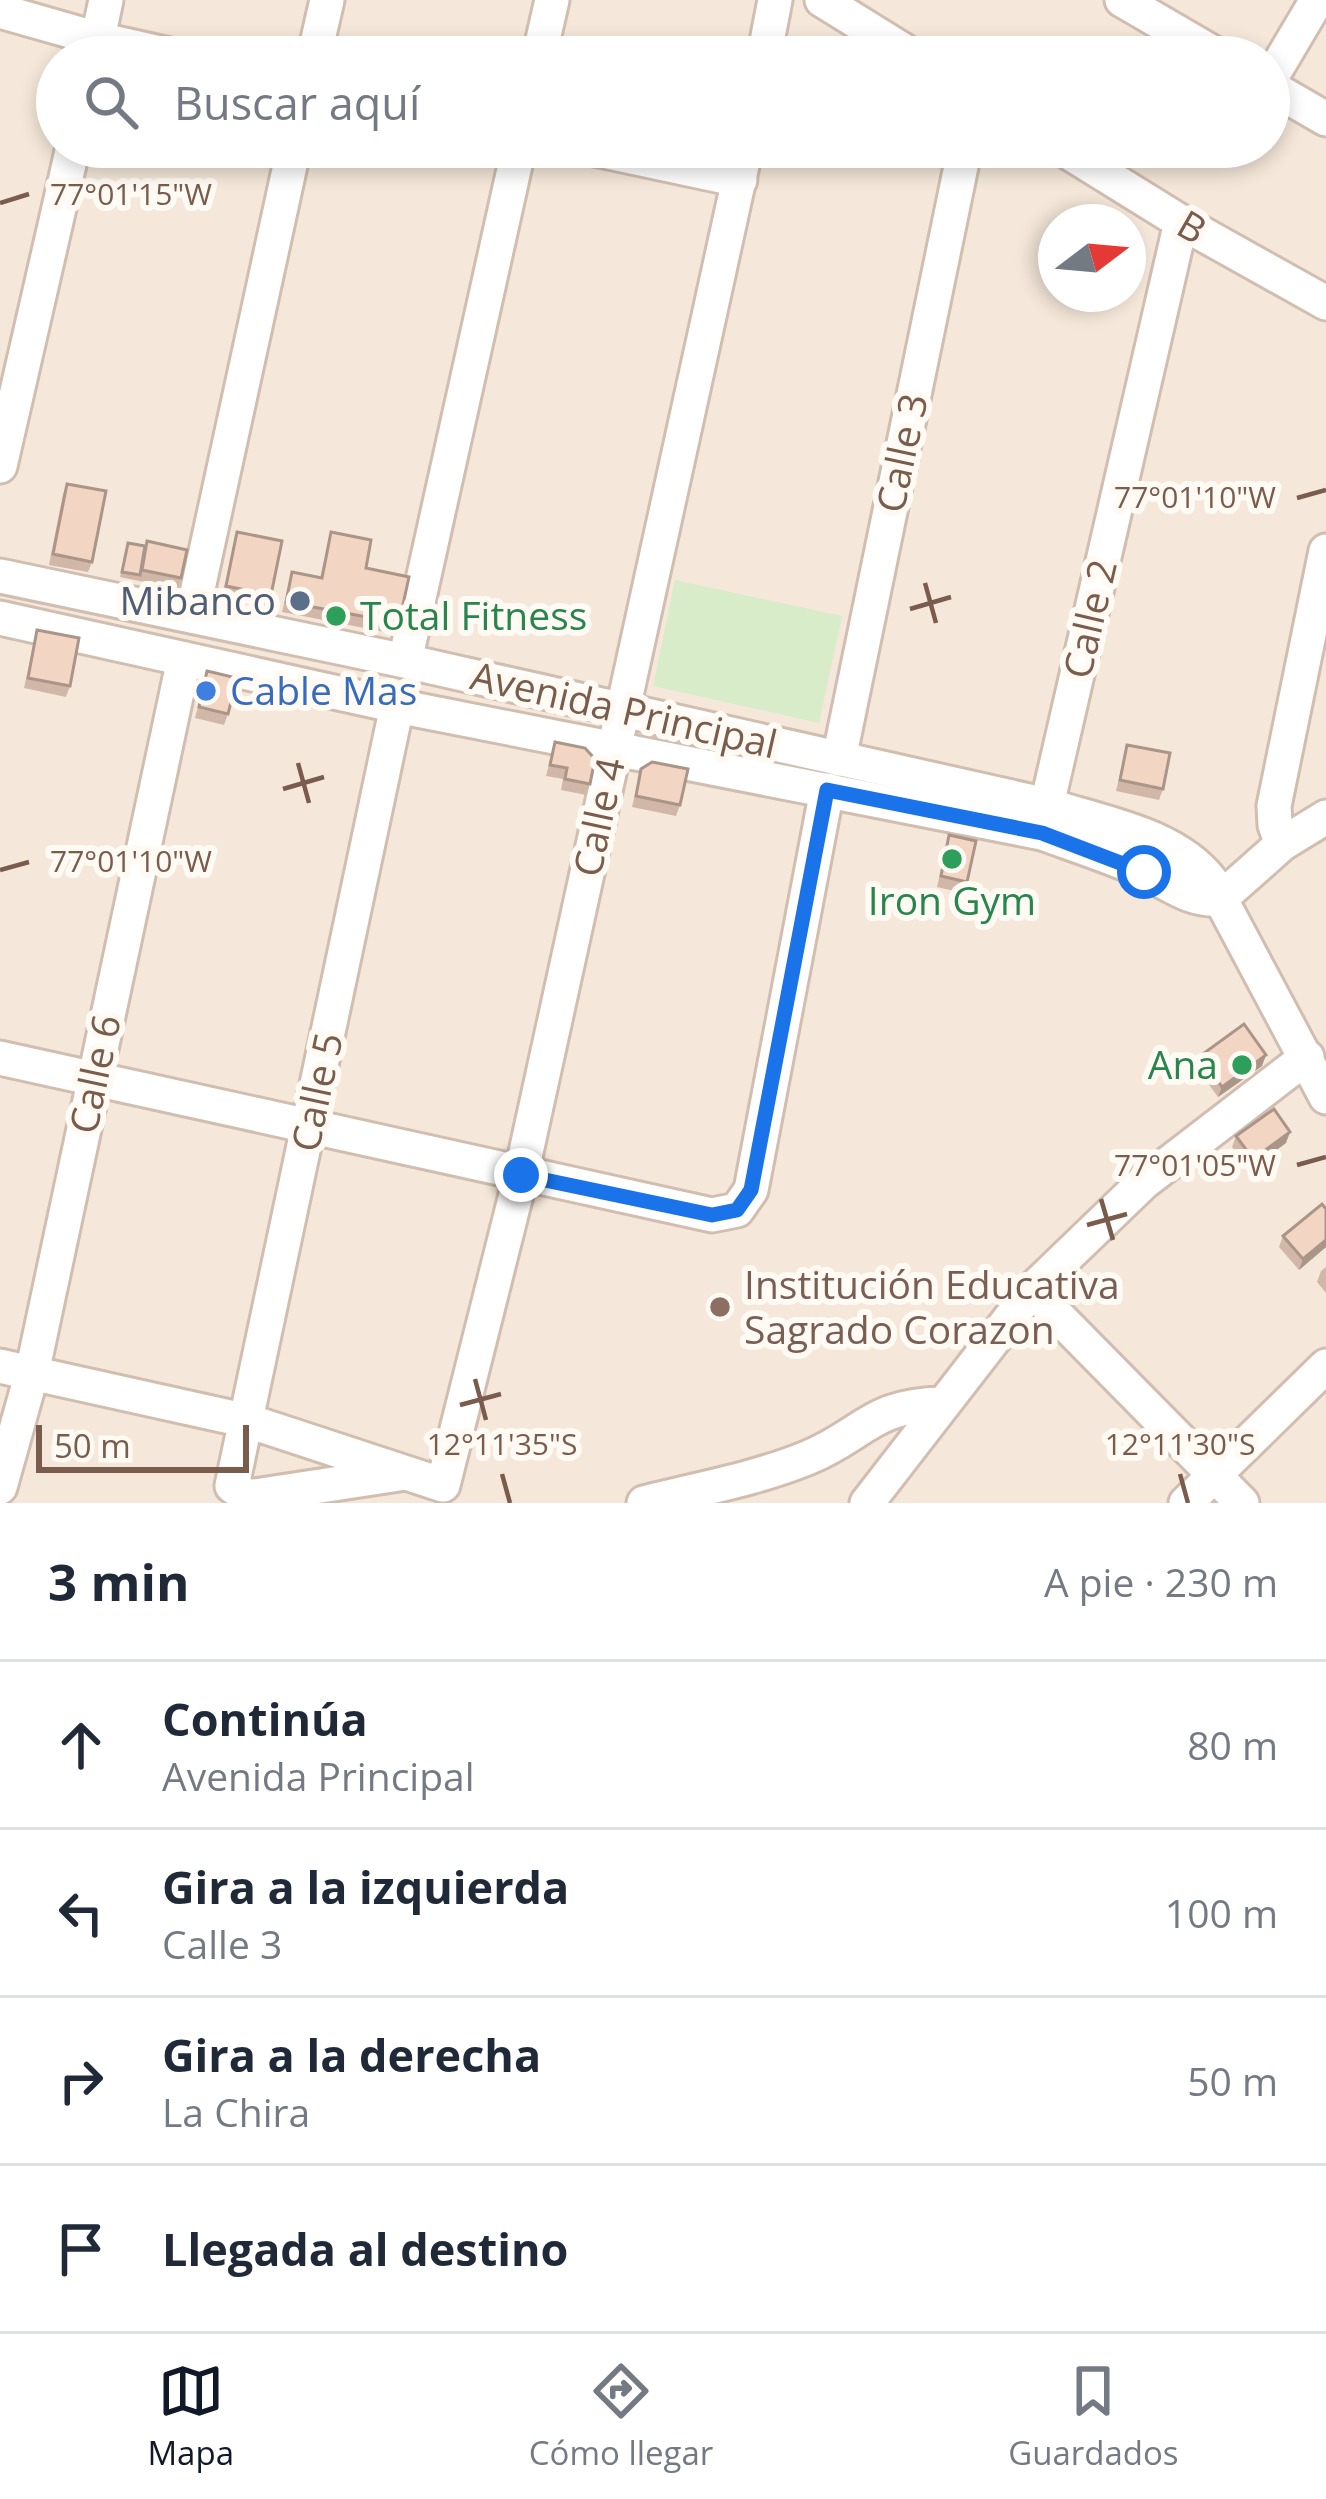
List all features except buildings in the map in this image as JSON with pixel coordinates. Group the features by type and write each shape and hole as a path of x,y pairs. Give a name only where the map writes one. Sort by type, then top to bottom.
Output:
{"street":[{"path":"98,36 106,0"},
{"path":"319,36 327,0"},
{"path":"544,36 552,0"},
{"path":"768,36 775,0"},
{"path":"822,0 880,36"},
{"path":"1290,47 1317,0"},
{"path":"1128,2 1185,36"},
{"path":"0,10 66,36"},
{"path":"1290,96 1326,119"},
{"path":"0,466 68,168"},
{"path":"192,616 289,168"},
{"path":"405,661 514,168"},
{"name":"Calle 4","path":"406,1473 443,1485 521,1175 742,168"},
{"name":"Calle 3","path":"521,1175 712,1215 737,1210 751,1190 961,168"},
{"name":"B","path":"1094,168 1326,303"},
{"name":"Calle 2","path":"1047,805 1181,222"},
{"path":"1282,844 1274,806 1325,558"},
{"name":"Avenida Principal","path":"0,576 622,710 1042,833 1144,872 1171,889 1202,900 1220,899"},
{"name":"Avenida Principal","path":"0,618 614,749 1047,805 1188,856 1211,881 1326,1097"},
{"name":"Calle 6","path":"0,1487 16,1369 94,1078 184,659"},
{"name":"Calle 5","path":"397,706 232,1486 248,1498 406,1473"},
{"path":"1220,899 1282,844 1326,817"},
{"path":"868,1503 1032,1290 1143,1183 1307,1057"},
{"path":"0,1058 521,1175"},
{"path":"1032,1290 1242,1503"},
{"path":"1186,1503 1326,1366"},
{"path":"16,1369 248,1421 406,1473"},
{"path":"644,1503 809,1458 881,1414 913,1404 943,1404"}],"shaded area":[{"path":"0,0 1326,0 1326,1503 0,1503"}],"green space":[{"path":"675,580 842,616 819,723 653,686"}],"place":[{"name":"Mibanco","path":"300,601"},
{"name":"Total Fitness","path":"336,616"},
{"name":"Cable Mas","path":"206,691"},
{"name":"Iron Gym","path":"952,859"},
{"name":"Ana","path":"1242,1065"},
{"name":"Institución Educativa Sagrado Corazon","path":"720,1307"}],"route":[{"path":"521,1175 712,1215 737,1210 751,1190 827,790 1042,833 1144,872"}]}
